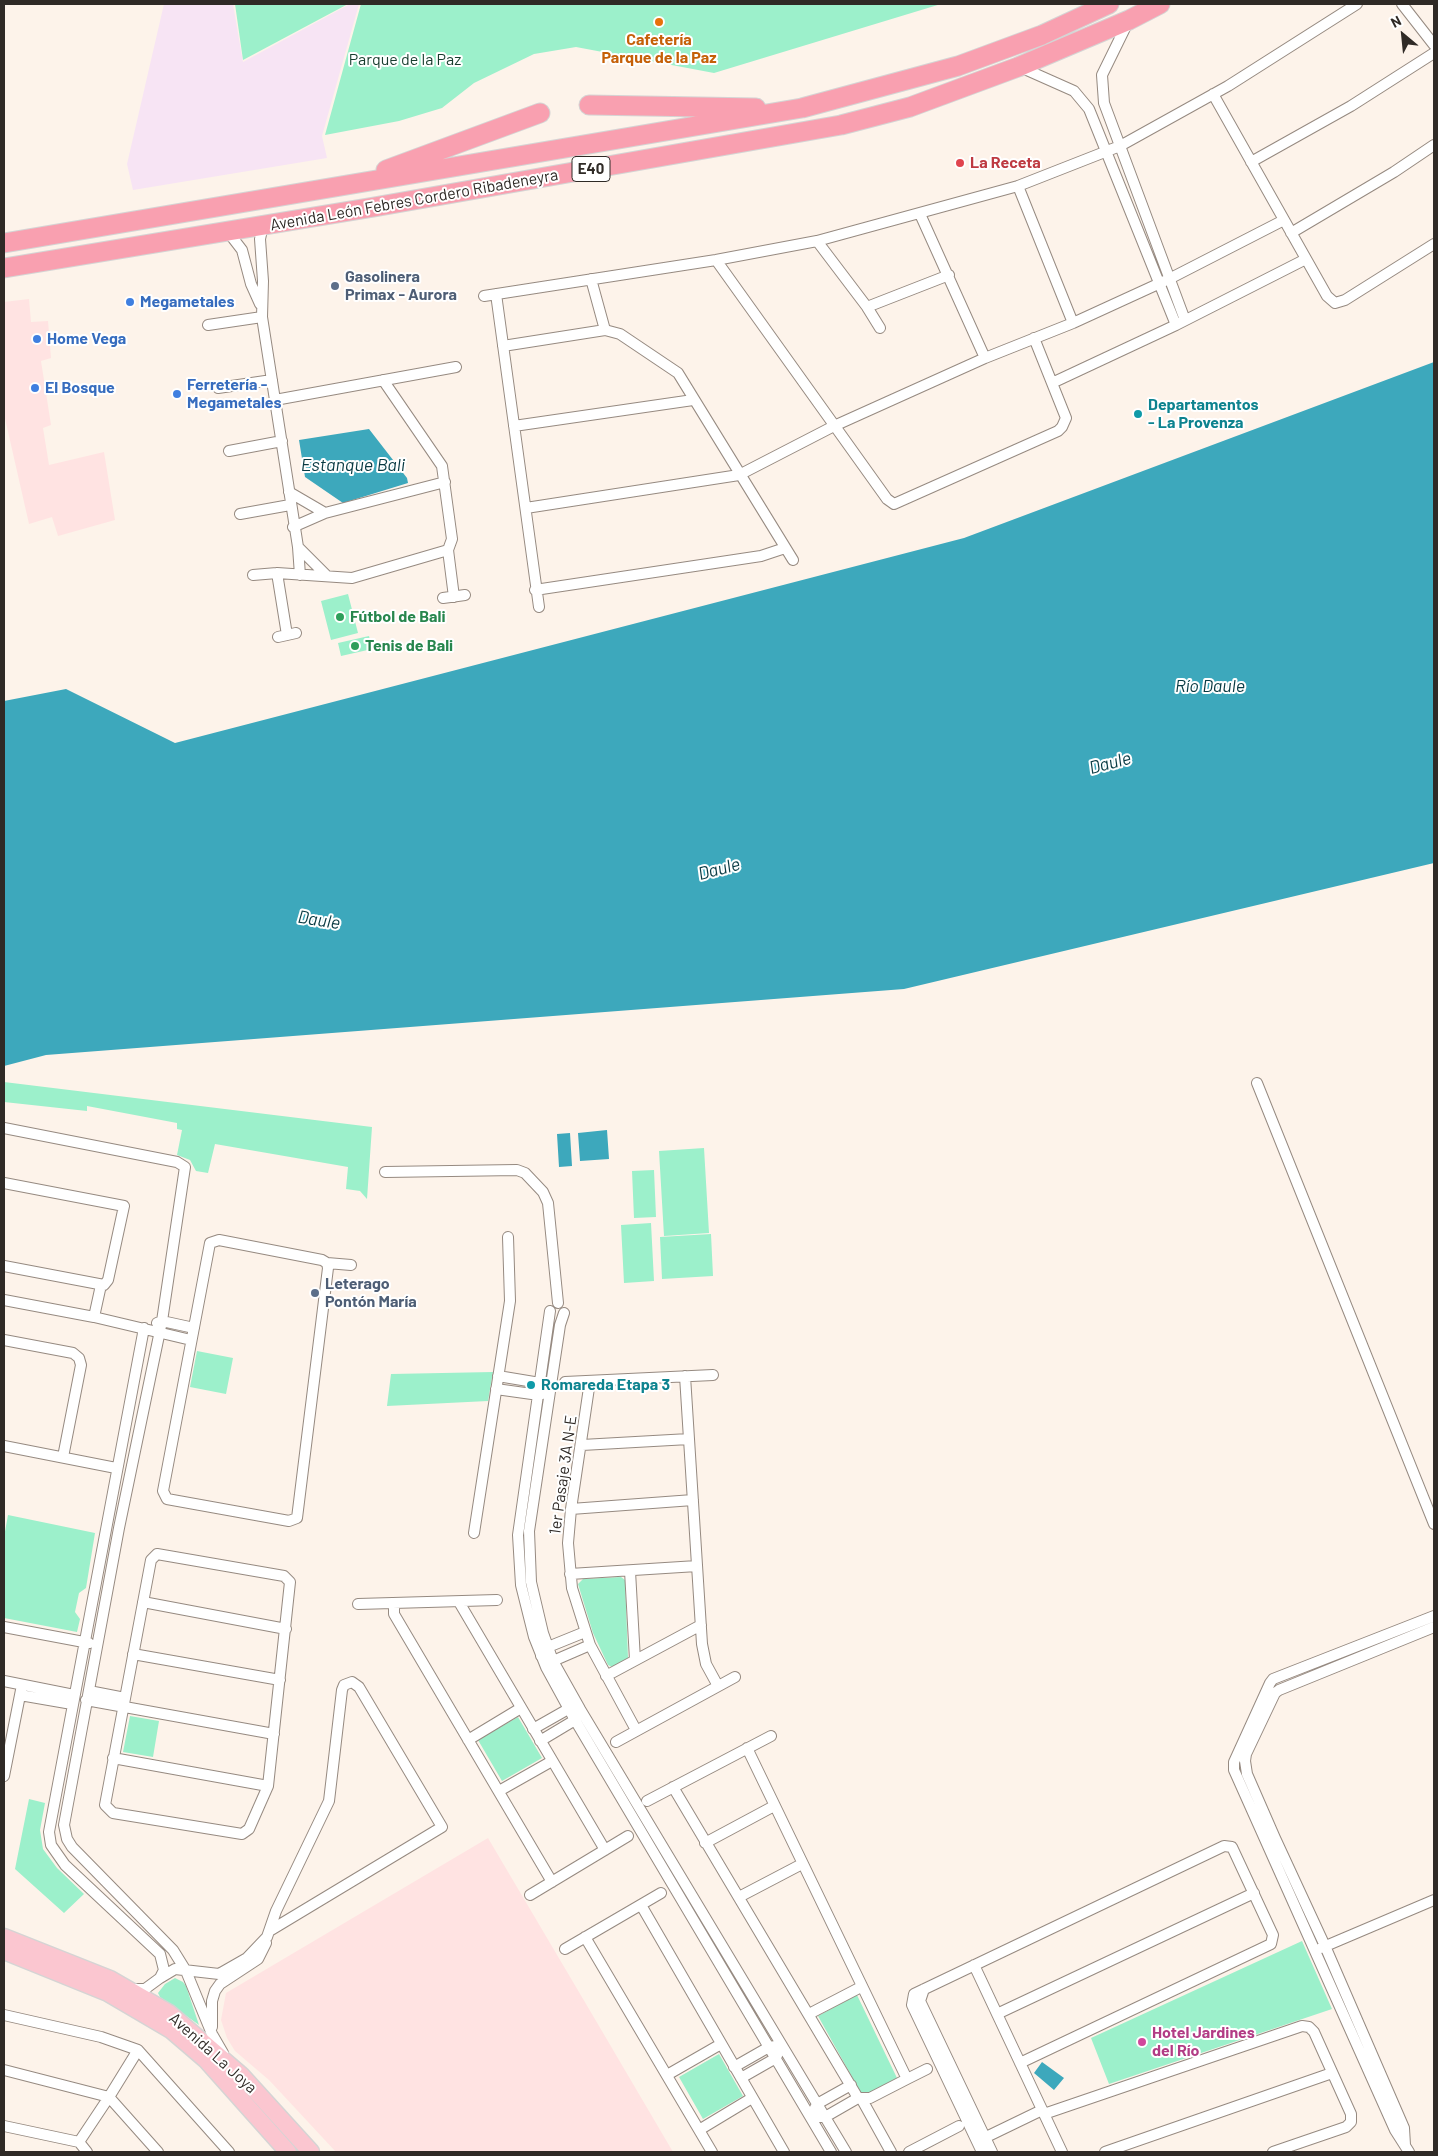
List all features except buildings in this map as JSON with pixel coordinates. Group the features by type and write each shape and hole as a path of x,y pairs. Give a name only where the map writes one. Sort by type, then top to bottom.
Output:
{"highway":[{"name":"Avenida León Febres Cordero Ribadeneyra","path":"4,243 802,108 958,66 1042,35 1109,4"},
{"name":"Avenida León Febres Cordero Ribadeneyra","path":"4,268 263,226 841,125 910,107 1018,66 1129,20 1160,4"},
{"path":"589,105 802,108"},
{"path":"343,186 540,113"}],"main road":[{"name":"Avenida La Joya","path":"4,1937 129,1989 187,2027 241,2075 313,2152"},
{"name":"Avenida La Joya","path":"4,1951 108,1993 158,2021 187,2042 206,2060 286,2152"}],"street":[{"path":"484,296 716,260 816,241 1018,186 1120,146 1213,94 1357,4"},
{"path":"1402,4 1434,45"},
{"path":"1129,20 1102,75 1104,102 1169,279 1181,323"},
{"path":"1251,162 1351,106 1434,53"},
{"path":"1018,66 1067,87 1081,96 1089,109 1159,284 1181,323"},
{"path":"1213,94 1327,296 1335,302 1345,300 1434,244"},
{"path":"1291,233 1394,172 1434,145"},
{"path":"1018,186 1073,323"},
{"path":"920,214 985,358"},
{"path":"526,508 739,475 834,426 985,358 1073,323 1159,284 1284,220"},
{"path":"263,226 260,238 263,281 262,312 293,527 298,547 300,575"},
{"path":"225,232 232,237 242,250 251,284 262,312"},
{"path":"816,241 867,307 880,328"},
{"path":"1052,383 1181,323 1306,259"},
{"path":"716,260 887,499 894,504 1058,432 1066,418 1034,338"},
{"path":"867,307 948,275"},
{"path":"591,279 605,330"},
{"path":"496,294 526,508 535,590 539,607"},
{"path":"208,325 262,312"},
{"path":"503,346 605,330 620,334 678,373 793,560"},
{"path":"275,400 456,367"},
{"path":"218,388 272,380"},
{"path":"383,380 440,461 446,482 452,539 448,550 454,597"},
{"path":"514,426 693,400"},
{"path":"229,451 282,441"},
{"path":"293,527 325,513 446,482"},
{"path":"289,492 325,513"},
{"path":"240,514 290,505"},
{"path":"298,547 326,575"},
{"path":"535,590 761,556 785,548"},
{"path":"254,575 277,573 362,576 448,550"},
{"path":"277,573 287,635"},
{"path":"443,598 465,595"},
{"path":"1257,1083 1434,1524"},
{"path":"4,1128 183,1164 185,1178 160,1326 87,1695 64,1825 67,1839 86,1863 170,1946 186,1971 212,2034 225,2056 241,2075"},
{"path":"385,1172 518,1170 525,1173 543,1192 548,1203 558,1303"},
{"path":"4,1183 124,1206 108,1280 101,1285 94,1317"},
{"path":"474,1532 510,1301 508,1237"},
{"path":"327,1263 327,1277 299,1515 296,1520 289,1521 170,1500 164,1497 163,1490 191,1340 209,1246 212,1241 228,1242 322,1260 327,1263 351,1265"},
{"path":"4,1266 101,1285"},
{"path":"4,1300 144,1328 160,1326 194,1328"},
{"path":"830,2152 770,2047 575,1720 575,1708 548,1647 531,1582 529,1531 560,1325 564,1313 564,1306 558,1303 552,1305 550,1311 518,1535 521,1585 541,1656 575,1708 846,2152"},
{"path":"550,1311 556,1317 564,1313"},
{"path":"160,1326 191,1340"},
{"path":"144,1328 116,1468 49,1832 54,1852 160,1954 164,1970 160,1978"},
{"path":"4,1340 74,1353 79,1358 82,1366 63,1457"},
{"path":"565,1382 713,1375"},
{"path":"498,1376 540,1383 550,1391"},
{"path":"685,1376 700,1625 706,1664 718,1686"},
{"name":"1er Pasaje 3A N-E","path":"590,1381 571,1509 568,1543 570,1574 572,1588 590,1645 636,1730"},
{"path":"496,1389 538,1395 550,1391"},
{"path":"582,1444 689,1439"},
{"path":"4,1446 116,1468"},
{"path":"571,1509 693,1500"},
{"path":"157,1554 265,1573 287,1578 290,1582 268,1786 249,1829 242,1834 113,1813 107,1809 105,1802 143,1602 151,1560 157,1554"},
{"path":"570,1574 697,1566"},
{"path":"630,1571 635,1660"},
{"path":"358,1604 497,1600"},
{"path":"143,1602 286,1629"},
{"path":"459,1602 605,1850"},
{"path":"394,1603 394,1614 552,1882"},
{"path":"1407,2149 1404,2128 1234,1770 1236,1754 1273,1680 1434,1616"},
{"path":"606,1676 700,1625"},
{"path":"4,1627 97,1644"},
{"path":"1320,1948 1247,1774 1246,1754 1275,1694 1279,1690 1434,1627"},
{"path":"541,1656 548,1647 585,1632"},
{"path":"541,1656 553,1661 590,1645"},
{"path":"133,1654 280,1680"},
{"path":"616,1742 735,1677"},
{"path":"4,1682 21,1690 73,1699"},
{"path":"129,1989 145,1989 170,1970 218,1974 248,1958 269,1934 442,1827 359,1687 352,1682 344,1685 342,1690 329,1801 276,1911 269,1934 265,1947 258,1959 225,1980 215,1991 211,2012 212,2034"},
{"path":"4,1776 21,1690"},
{"path":"87,1695 274,1734"},
{"path":"468,1740 521,1708"},
{"path":"533,1729 575,1708"},
{"path":"540,1740 575,1720"},
{"path":"647,1801 771,1736"},
{"path":"747,1748 907,2079"},
{"path":"113,1758 268,1786"},
{"path":"499,1792 552,1761"},
{"path":"672,1787 810,2014 891,2152"},
{"path":"705,1843 774,1806"},
{"path":"530,1895 628,1836"},
{"path":"992,2152 981,2139 920,2001 921,1992 924,1988 1224,1846 1230,1846 1234,1849 1273,1935 1273,1941 1268,1947 1020,2064"},
{"path":"76,1875 86,1863"},
{"path":"739,1897 802,1864"},
{"path":"565,1950 661,1893"},
{"path":"997,2014 1254,1893"},
{"path":"1320,1948 1434,1900"},
{"path":"641,1905 784,2152"},
{"path":"585,1937 712,2152"},
{"path":"974,1965 1062,2152"},
{"path":"810,2014 861,1987"},
{"path":"4,2015 101,2037 138,2050 229,2152"},
{"path":"981,2139 1043,2112 1305,2026 1314,2032 1351,2114 1350,2124 1273,2152"},
{"path":"667,2075 721,2044"},
{"path":"734,2067 770,2047 782,2046"},
{"path":"741,2078 776,2058 782,2046"},
{"path":"79,2142 110,2097 138,2050"},
{"path":"810,2117 825,2116 859,2098 870,2098 927,2069"},
{"path":"4,2070 110,2097 158,2152"},
{"path":"1105,2152 1332,2073"},
{"path":"810,2117 817,2104 850,2085"},
{"path":"699,2130 752,2098"},
{"path":"4,2126 79,2142 87,2152"},
{"path":"909,2152 958,2126"},
{"path":"981,2139 982,2152"}],"shaded area":[{"path":"164,4 233,4 243,62 350,4 359,4 322,136 327,158 133,190 127,164"},
{"path":"29,299 31,322 48,321 51,358 41,361 51,425 43,428 49,465 104,452 115,520 58,536 52,517 29,524 4,414 4,302"},
{"path":"488,1838 673,2152 336,2152 269,2080 235,2051 227,2038 221,2020 226,1993"}],"green space":[{"name":"Parque de la Paz","path":"235,4 348,4 243,60"},
{"name":"Parque de la Paz","path":"361,4 941,4 714,73 576,47 534,54 474,83 442,108 399,121 325,135"},
{"name":"Fútbol de Bali","path":"348,594 358,633 331,640 321,601"},
{"name":"Tenis de Bali","path":"369,636 372,649 341,656 338,643"},
{"path":"4,1082 372,1127 367,1199 360,1191 346,1189 348,1167 215,1144 208,1173 196,1171 190,1160 177,1155 182,1130 177,1129 177,1123 87,1106 87,1111 4,1102"},
{"path":"704,1148 709,1233 664,1236 659,1151"},
{"path":"654,1170 656,1217 634,1218 632,1171"},
{"path":"651,1223 654,1281 624,1283 621,1225"},
{"path":"711,1234 713,1276 662,1279 660,1237"},
{"path":"197,1351 233,1358 226,1394 190,1387"},
{"path":"493,1372 488,1401 387,1406 391,1374"},
{"path":"8,1515 95,1533 86,1588 79,1593 75,1612 80,1619 77,1632 4,1618 4,1537"},
{"path":"621,1577 625,1580 628,1658 612,1667 608,1665 593,1633 578,1584 583,1579"},
{"path":"130,1716 159,1721 153,1757 123,1752"},
{"path":"518,1717 542,1758 502,1781 478,1740"},
{"path":"29,1799 45,1803 40,1830 43,1849 57,1868 84,1894 64,1913 15,1869"},
{"path":"1302,1941 1332,2009 1109,2084 1091,2038"},
{"path":"175,1978 186,1986 199,2025 160,1997 158,1993 165,1984"},
{"path":"857,1995 897,2078 867,2094 861,2093 818,2016"},
{"path":"719,2054 743,2096 703,2119 679,2077"}],"water":[{"name":"Río Daule","path":"1434,362 1434,863 904,989 46,1055 4,1066 4,701 66,689 175,743 964,538"},
{"name":"Estanque Bali","path":"369,429 407,478 408,483 343,503 305,477 299,440"},
{"path":"607,1130 609,1159 580,1161 578,1133"},
{"path":"570,1133 572,1166 559,1167 557,1134"},
{"path":"1042,2062 1064,2078 1054,2090 1034,2073"}],"place":[{"name":"Cafetería Parque de la Paz","path":"659,22"},
{"name":"La Receta","path":"960,163"},
{"name":"Gasolinera Primax - Aurora","path":"335,286"},
{"name":"Megametales","path":"130,302"},
{"name":"Home Vega","path":"37,339"},
{"name":"El Bosque","path":"35,388"},
{"name":"Ferretería - Megametales","path":"177,394"},
{"name":"Departamentos - La Provenza","path":"1138,414"},
{"name":"Fútbol de Bali","path":"340,617"},
{"name":"Tenis de Bali","path":"355,646"},
{"name":"Leterago Pontón María","path":"315,1293"},
{"name":"Romareda Etapa 3","path":"531,1385"},
{"name":"Hotel Jardines del Río","path":"1142,2042"}],"water label":[{"name":"Daule","path":"1110,763"},
{"name":"Daule","path":"719,869"},
{"name":"Daule","path":"319,920"}]}
